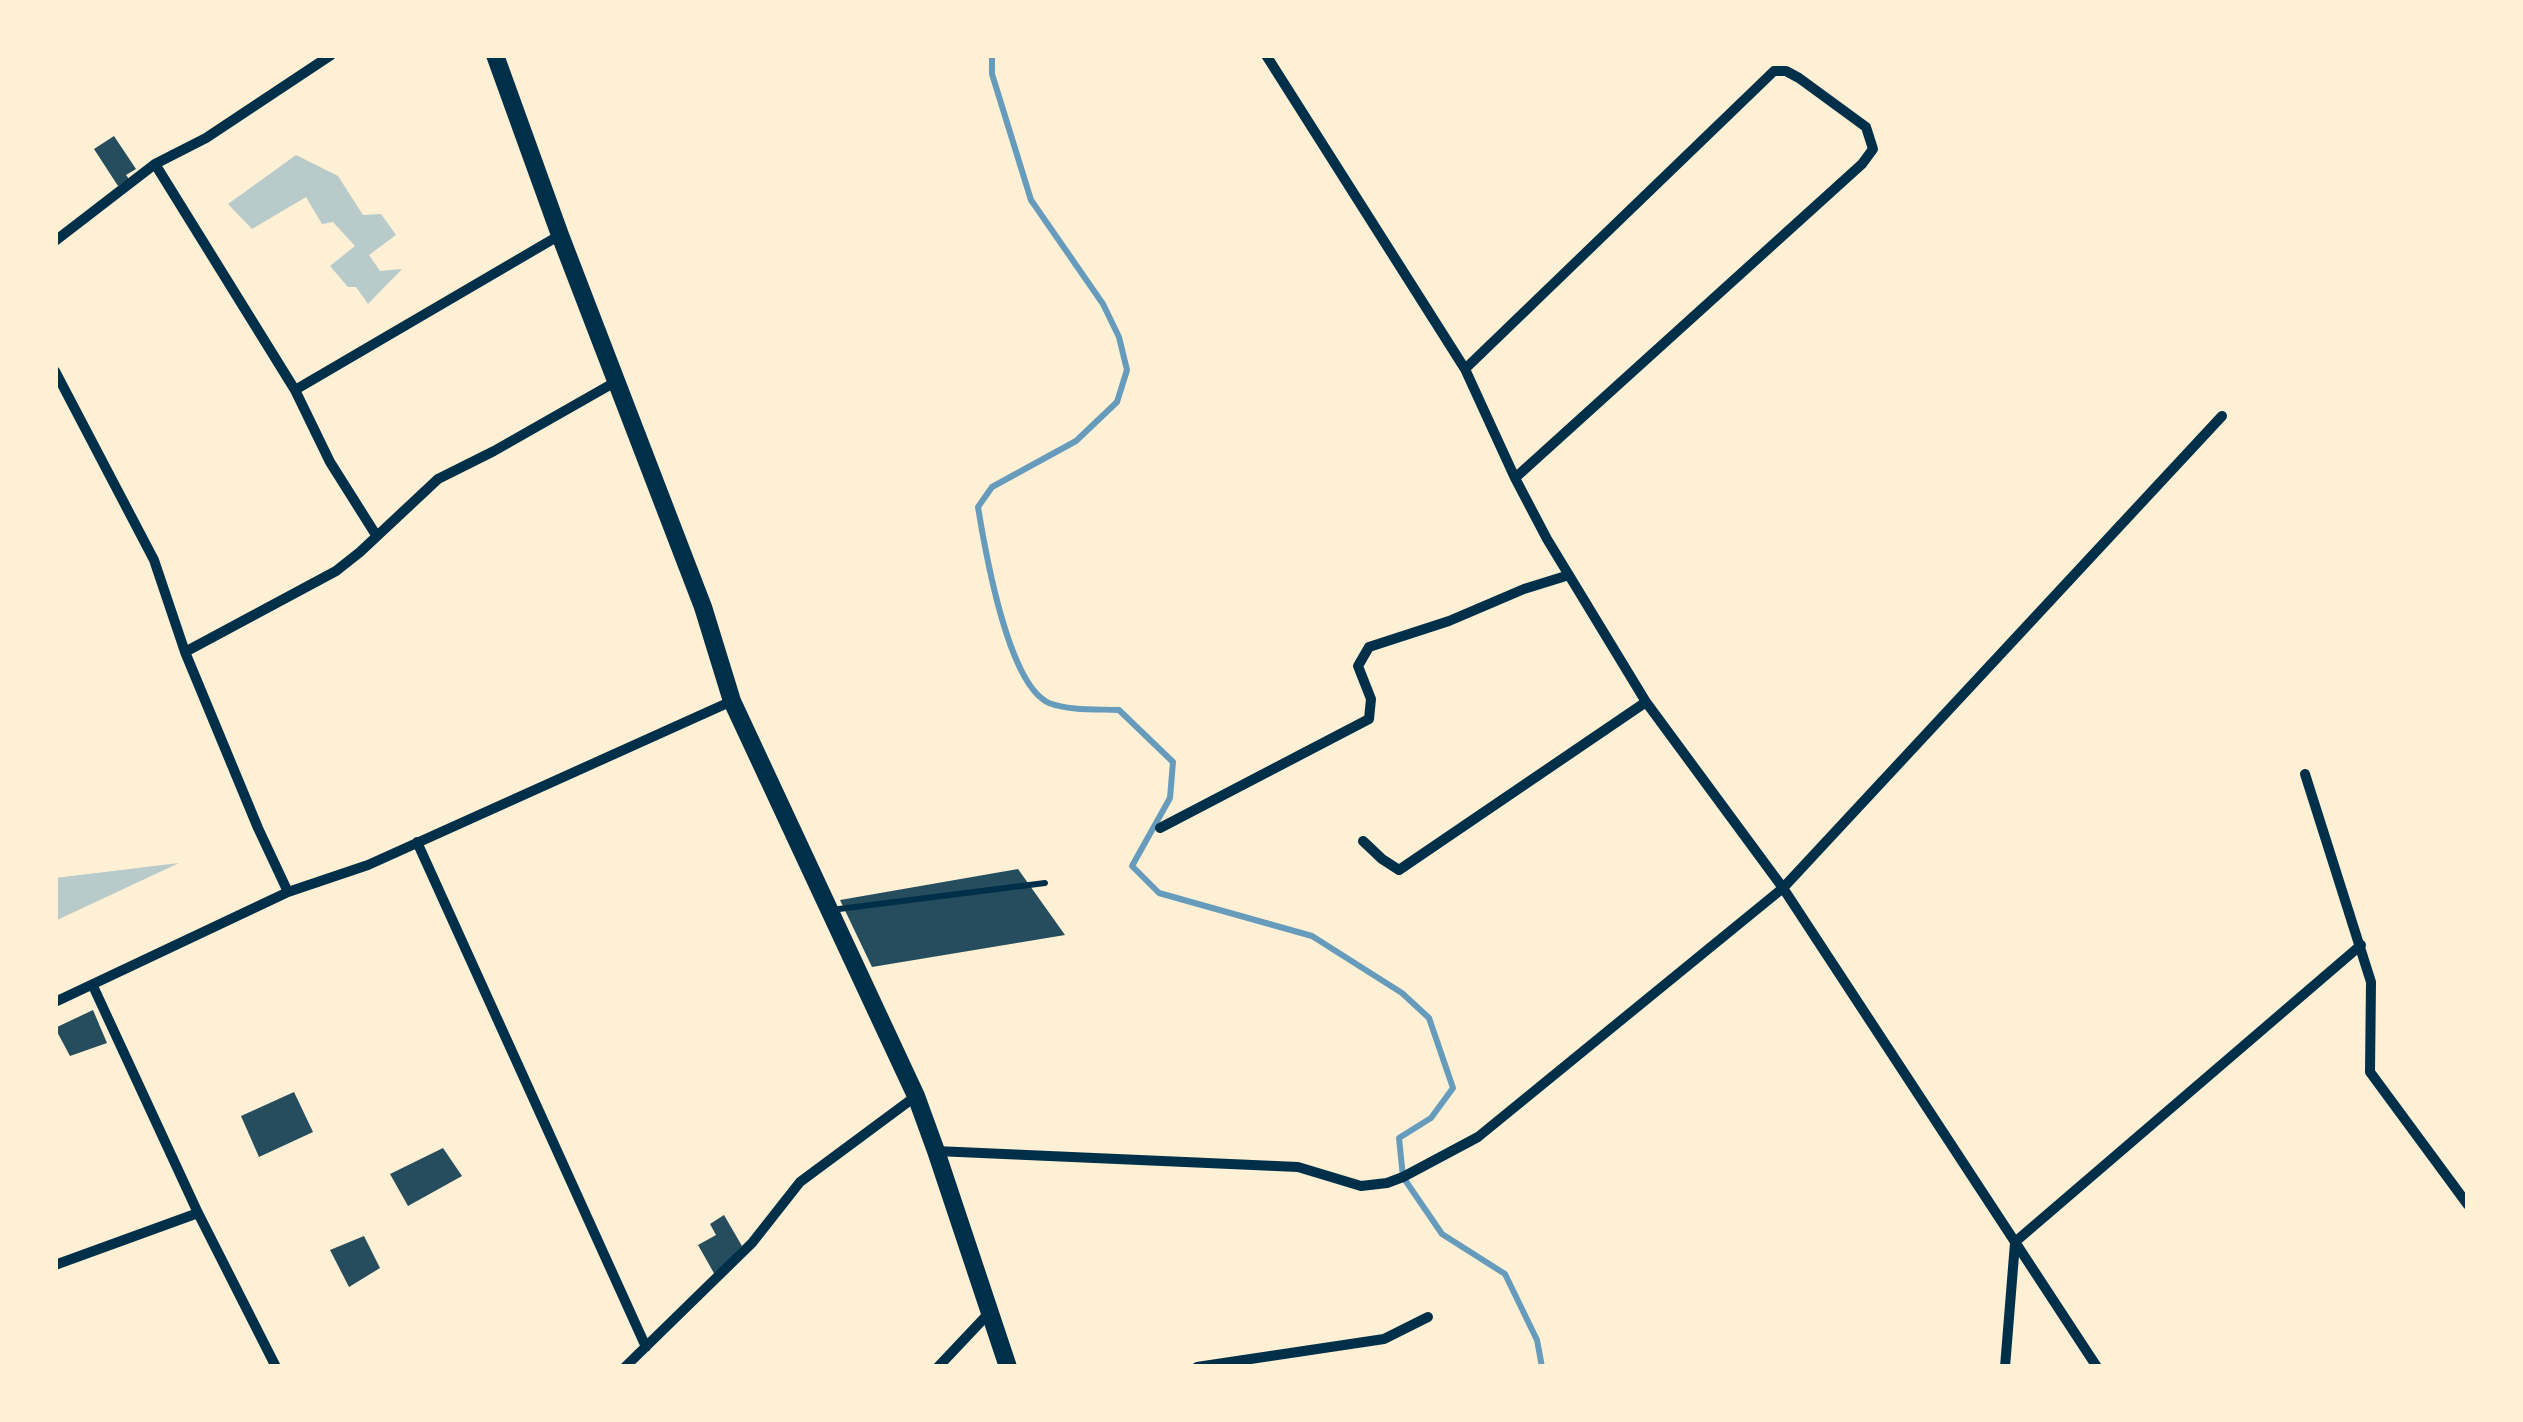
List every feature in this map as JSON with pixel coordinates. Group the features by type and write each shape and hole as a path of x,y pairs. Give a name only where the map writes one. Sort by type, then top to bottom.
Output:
{"main road":[{"path":"496,55 560,235 702,606 732,702 916,1096 1008,1367"}],"street":[{"path":"55,242 155,164 206,138 331,55"},
{"path":"1266,55 1464,369 1515,478 1568,575 1646,702 1782,888 2097,1367"},
{"path":"1464,369 1774,71 1799,78 1866,127 1873,149 1862,164 1515,478"},
{"path":"155,164 295,390 330,462 376,536"},
{"path":"295,390 560,235"},
{"path":"55,371 154,560 184,652 288,892"},
{"path":"184,652 336,571 438,478 617,382"},
{"path":"936,1150 1298,1166 1361,1186 1408,1175 1478,1137 1782,888 2222,416"},
{"path":"1160,828 1369,719 1371,699 1358,666 1369,648 1568,575"},
{"path":"55,1002 288,892 368,865 732,702"},
{"path":"1363,841 1399,870 1646,702"},
{"path":"2304,774 2371,982 2370,1072 2468,1206"},
{"path":"417,842 646,1348"},
{"path":"2005,1367 2015,1242 2361,945"},
{"path":"93,986 198,1214 276,1367"},
{"path":"625,1367 752,1243 800,1182 916,1096"},
{"path":"55,1265 198,1214"},
{"path":"938,1367 989,1313"},
{"path":"1198,1367 1384,1339 1428,1317"}],"lane":[{"path":"829,910 1045,883"}],"shaded area":[{"path":"296,155 338,176 363,215 381,214 396,235 369,255 380,271 402,269 368,304 356,287 348,287 330,266 355,246 333,222 322,224 306,197 252,229 228,204"},
{"path":"179,863 55,921 55,878"}],"building":[{"path":"114,136 136,169 118,186 94,149"},
{"path":"1018,869 1065,935 872,967 840,900"},
{"path":"93,1010 107,1043 70,1056 55,1028"},
{"path":"294,1092 313,1132 259,1157 241,1116"},
{"path":"443,1148 462,1176 408,1206 390,1174"},
{"path":"724,1215 742,1246 715,1275 698,1245 716,1235 710,1224"},
{"path":"364,1236 380,1268 349,1287 330,1250"}],"waterway":[{"path":"992,55 992,74 1031,200 1103,304 1119,337 1127,370 1117,402 1076,441 992,487 978,507 1010,644 1034,691 1049,703 1119,710 1173,762 1170,798 1132,866 1159,893 1312,936 1402,993 1429,1018 1453,1088 1431,1118 1399,1138 1403,1177 1442,1234 1505,1274 1537,1340 1542,1367"}]}
